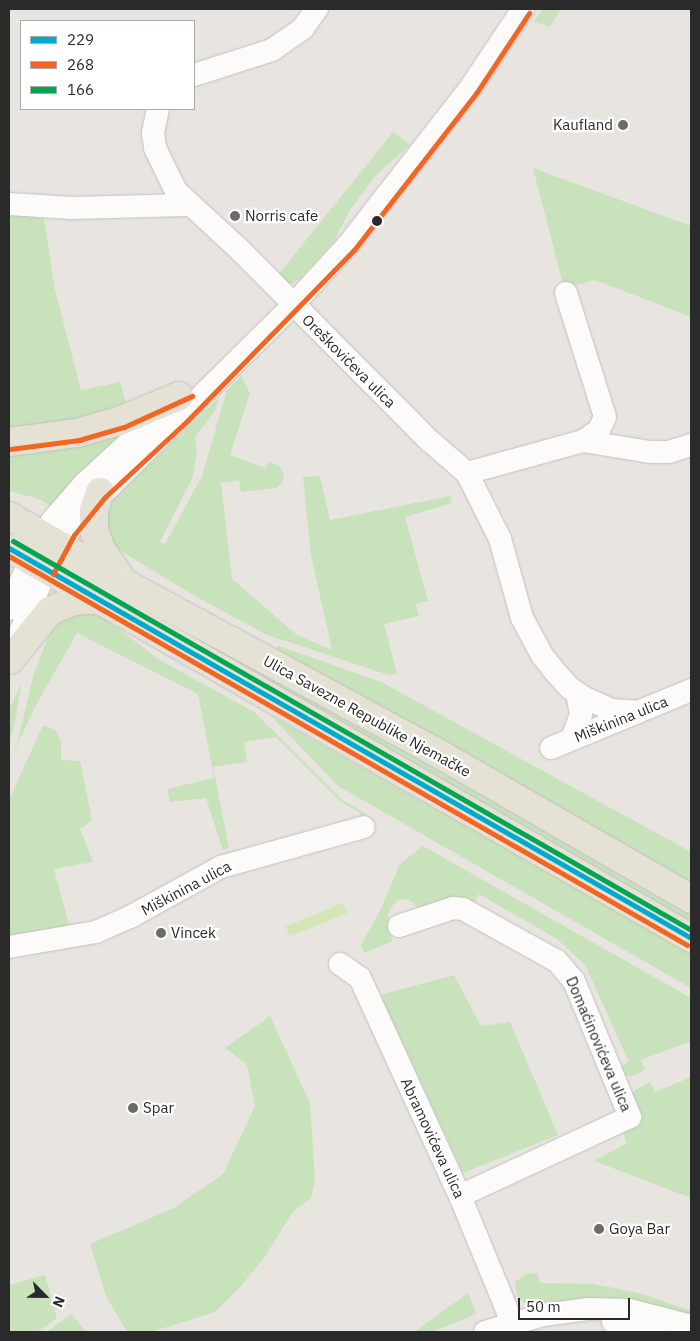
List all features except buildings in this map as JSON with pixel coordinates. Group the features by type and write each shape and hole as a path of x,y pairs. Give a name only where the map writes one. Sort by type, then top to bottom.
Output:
{"main road":[{"path":"9,442 77,433 122,420 179,396"},
{"path":"100,492 94,512 96,539 107,560 128,585"},
{"name":"Ulica Savezne Republike Njemačke","path":"9,516 128,585 434,751 691,899"},
{"name":"Ulica Savezne Republike Njemačke","path":"28,559 691,938"},
{"path":"9,661 50,611 73,601 99,600"}],"street":[{"path":"195,75 272,50 303,28 317,9"},
{"path":"9,609 28,559 76,520 100,492 181,416 224,369 293,304 376,210 471,87 523,9"},
{"name":"Oreškovićeva ulica","path":"158,110 153,133 159,162 176,191 241,251 431,442 467,473 500,539 522,618 542,655 577,694 612,710 638,712"},
{"path":"9,204 71,208 189,205"},
{"path":"467,473 583,441 600,430 606,417 566,293"},
{"path":"51,540 85,483 179,396 224,369"},
{"path":"583,441 650,452 669,452 691,445"},
{"path":"9,661 28,559"},
{"name":"Miškinina ulica","path":"551,748 691,690"},
{"path":"572,739 581,714 577,694"},
{"name":"Miškinina ulica","path":"9,947 96,932 130,918 221,866 364,827"},
{"name":"Domaćinovićeva ulica","path":"399,926 453,908 462,909 558,961 574,981 630,1117 460,1196"},
{"name":"Abramovićeva ulica","path":"340,964 360,978 460,1196 512,1322"},
{"path":"485,1332 512,1322 560,1312 629,1310 691,1326"},
{"path":"560,1312 654,1332"}],"green space":[{"path":"543,9 561,9 550,27 534,21"},
{"path":"393,132 410,145 376,175 350,210 334,241 300,279 289,285 278,275"},
{"path":"533,168 691,226 691,317 595,280 564,288"},
{"path":"9,211 43,213 55,290 81,390 120,382 126,403 67,422 9,429"},
{"path":"241,376 250,393 230,455 266,468 269,461 279,466 284,475 283,482 276,488 241,492 239,480 221,483 232,579 297,635 332,650 311,555 303,477 320,476 330,520 450,496 452,503 405,517 428,601 416,604 419,616 384,624 397,674 389,675 267,635 193,595 114,547 105,520 112,500 219,398 216,409 195,437 197,453 192,479 160,542 165,544 202,476 227,390"},
{"path":"142,418 53,507 39,499 9,491 9,448"},
{"path":"90,613 104,618 160,660 254,712 344,801 365,813 362,818 359,819 361,813 341,802 276,737 244,742 247,762 213,767 229,848 223,850 206,798 170,802 167,789 214,778 198,694 77,633 37,703 9,762 18,740 34,673 51,630 69,615"},
{"path":"172,628 238,656 691,912 691,925"},
{"path":"279,646 381,682 691,852 691,885 275,648"},
{"path":"22,683 14,726 9,744 9,709"},
{"path":"271,716 691,953 691,988 338,786"},
{"path":"43,725 55,730 61,741 61,760 80,761 92,820 80,829 93,862 54,869 70,928 9,936 9,800"},
{"path":"423,846 691,998 691,1041 641,1060 645,1070 632,1076 621,1075 616,1069 629,1062 585,965 557,939 479,894 471,908 419,909 408,899 398,900 390,909 388,916 392,941 364,953 361,945 379,913 400,864"},
{"path":"343,903 347,913 290,936 286,926"},
{"path":"454,975 481,1026 510,1022 558,1135 463,1173 380,995"},
{"path":"270,1016 310,1103 315,1181 311,1198 292,1213 264,1258 240,1287 215,1312 151,1332 127,1332 106,1296 90,1244 174,1208 223,1174 255,1106 247,1065 225,1048"},
{"path":"691,1077 691,1198 594,1161 627,1143 622,1131 632,1092 650,1082 655,1092"},
{"path":"537,1273 540,1283 594,1284 643,1294 691,1311 691,1320 554,1303 529,1307 517,1296 515,1282 526,1274"},
{"path":"45,1275 57,1318 37,1332 9,1332 9,1285"},
{"path":"468,1293 476,1314 433,1332 414,1332"},
{"path":"71,1314 87,1332 47,1332"}],"transit line":[{"name":"268","path":"53,574 74,535 105,497 186,422 354,250 477,92 529,13"},
{"name":"268","path":"10,449 79,440 124,427 192,396"},
{"name":"166","path":"13,541 691,930"},
{"name":"229","path":"9,548 691,938"},
{"name":"268","path":"9,556 687,945"}],"place":[{"name":"Kaufland","path":"623,125"},
{"name":"Norris cafe","path":"235,216"},
{"name":"Vincek","path":"161,933"},
{"name":"Spar","path":"133,1108"},
{"name":"Goya Bar","path":"599,1229"}]}
